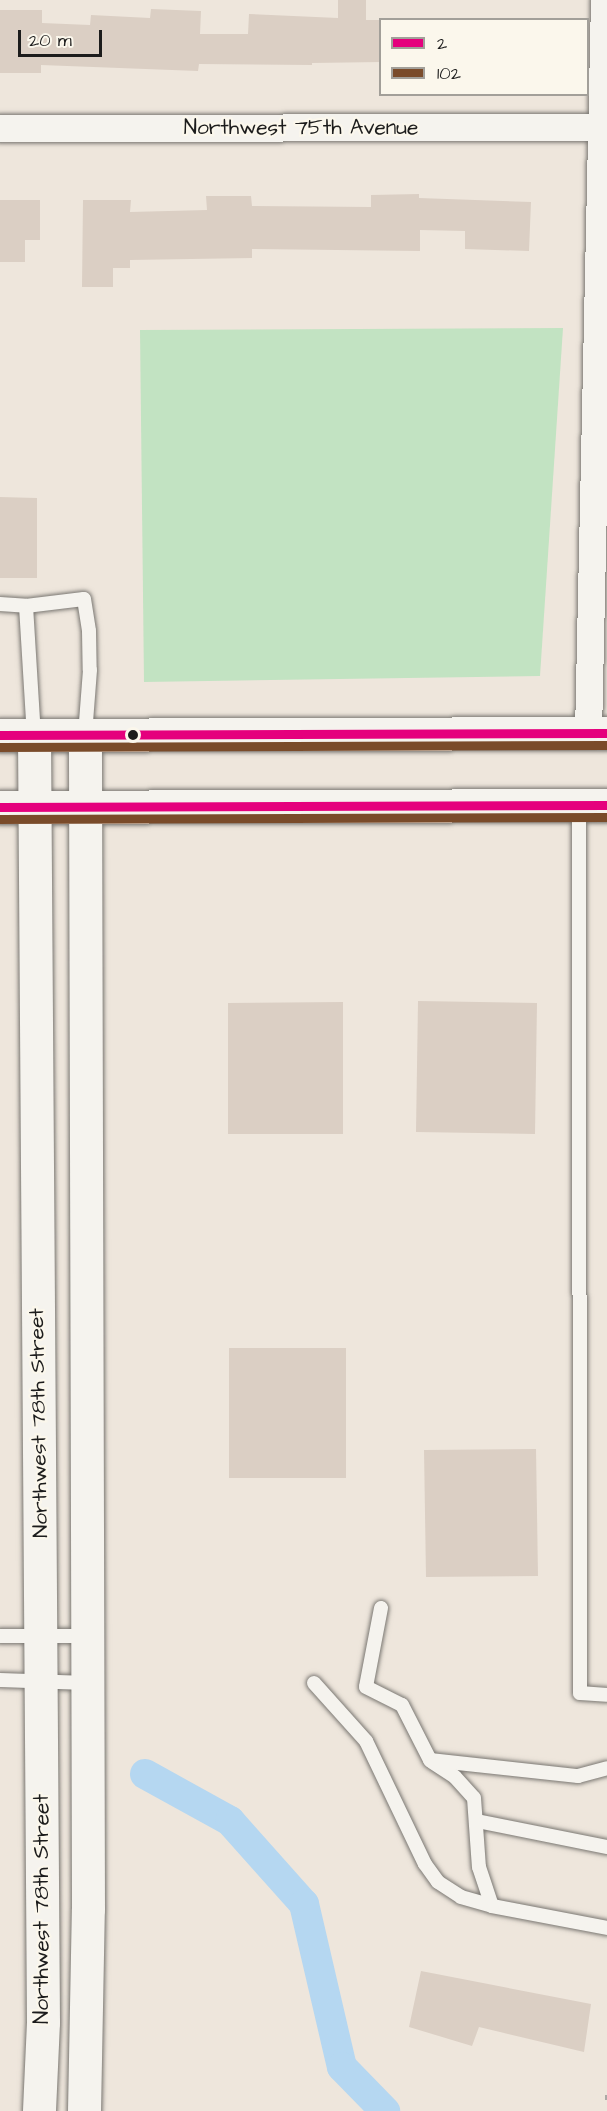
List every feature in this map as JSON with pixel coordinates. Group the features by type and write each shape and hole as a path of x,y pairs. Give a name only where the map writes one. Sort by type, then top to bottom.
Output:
{"street":[{"path":"0,735 597,733 604,0"},
{"name":"Northwest 75th Avenue","path":"0,128 601,127"},
{"name":"Northwest 78th Street","path":"34,735 44,2022 39,2111"},
{"path":"84,2111 88,1910 85,735"},
{"path":"0,807 593,805"}],"lane":[{"path":"0,604 26,606 84,599 89,631 90,670 85,735"},
{"path":"26,606 34,735"},
{"path":"593,805 578,971 579,1693 607,1695"},
{"path":"381,1608 366,1687 402,1705 430,1760 455,1777 474,1798 479,1867 492,1906"},
{"path":"0,1636 87,1636"},
{"path":"0,1680 87,1683"},
{"path":"314,1683 366,1741 425,1864 438,1882 461,1897 492,1906 607,1928"},
{"path":"430,1760 578,1776 607,1768"},
{"path":"477,1821 607,1847"}],"path":[{"path":"607,2095 607,2100"}],"green space":[{"path":"563,328 540,676 144,682 140,330"}],"building":[{"path":"338,0 366,0 366,20 379,20 379,62 312,63 312,65 199,64 198,71 41,65 41,73 0,73 0,10 42,10 42,23 90,25 91,15 150,18 151,9 201,11 200,34 248,34 249,14 338,18"},
{"path":"419,194 419,198 531,202 529,251 465,249 465,231 420,230 420,251 252,249 252,258 130,260 130,268 113,268 113,287 82,287 83,200 131,200 130,212 207,210 206,196 251,196 252,206 371,207 371,195"},
{"path":"0,200 40,200 40,240 25,240 25,262 0,262"},
{"path":"0,497 37,498 37,578 0,578"},
{"path":"418,1001 537,1003 535,1134 416,1132"},
{"path":"343,1002 343,1134 228,1134 228,1003"},
{"path":"229,1348 346,1348 346,1478 229,1478"},
{"path":"536,1449 538,1576 426,1577 424,1450"},
{"path":"421,1971 591,2004 584,2052 479,2027 472,2046 409,2027"}],"waterway":[{"path":"145,1774 230,1821 304,1904 342,2067 385,2111"}],"transit line":[{"name":"2","path":"0,735 607,733"},
{"name":"102","path":"0,747 607,745"},
{"name":"2","path":"0,807 607,805"},
{"name":"102","path":"0,819 607,817"}]}
